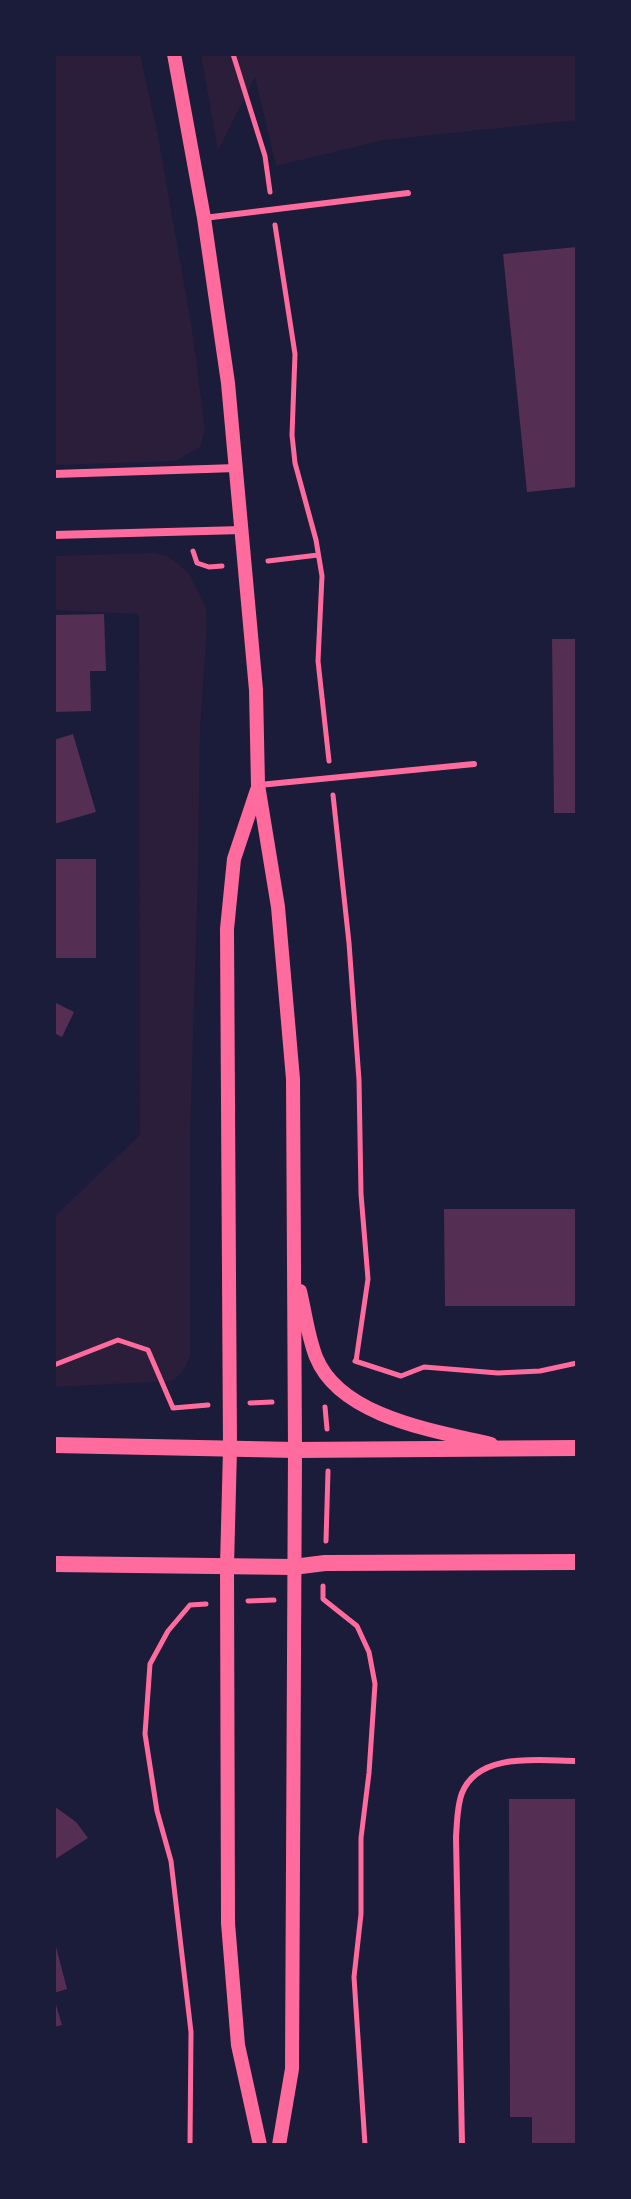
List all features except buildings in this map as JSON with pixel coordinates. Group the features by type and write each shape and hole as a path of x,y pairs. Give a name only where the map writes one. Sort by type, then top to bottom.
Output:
{"main road":[{"path":"54,1445 295,1450 577,1448"},
{"path":"54,1564 293,1567 325,1563 577,1562"}],"street":[{"path":"174,54 204,218 228,383 256,690 258,785 278,907 293,1079 292,2069 279,2145"},
{"path":"54,474 236,468"},
{"path":"54,535 242,530"},
{"path":"258,785 234,859 227,929 230,1403 227,1602 228,1923 238,2045 260,2145"},
{"path":"294,1267 316,1358 334,1385 367,1409 429,1430 507,1448"}],"lane":[{"path":"204,218 408,193"},
{"path":"258,785 474,764"},
{"path":"462,2145 456,1837 463,1793 470,1780 480,1771 495,1765 525,1761 577,1761"}],"path":[{"path":"233,54 265,156 295,354 292,435 295,463 316,540 322,576 318,661 356,1034 361,1194 368,1279 356,1361"},
{"path":"54,1365 118,1340 148,1350 173,1408 295,1401"},
{"path":"323,1599 329,1449 325,1401 345,1366 356,1361 401,1376 424,1367 498,1373 540,1371 577,1363"},
{"path":"190,2145 191,2032 171,1861 157,1811 145,1734 150,1664 168,1631 190,1605 323,1599 357,1626 369,1652 375,1684 361,1838 361,1914 354,1977 365,2145"}],"shaded area":[{"path":"54,54 140,54 158,136 192,329 205,430 200,447 175,461 54,465"},
{"path":"201,54 577,54 577,120 384,140 276,166 255,77 218,151"},
{"path":"165,555 189,574 206,608 207,626 200,729 190,1138 190,1357 182,1373 172,1381 54,1387 54,1217 140,1135 139,614 54,610 54,556"}]}
